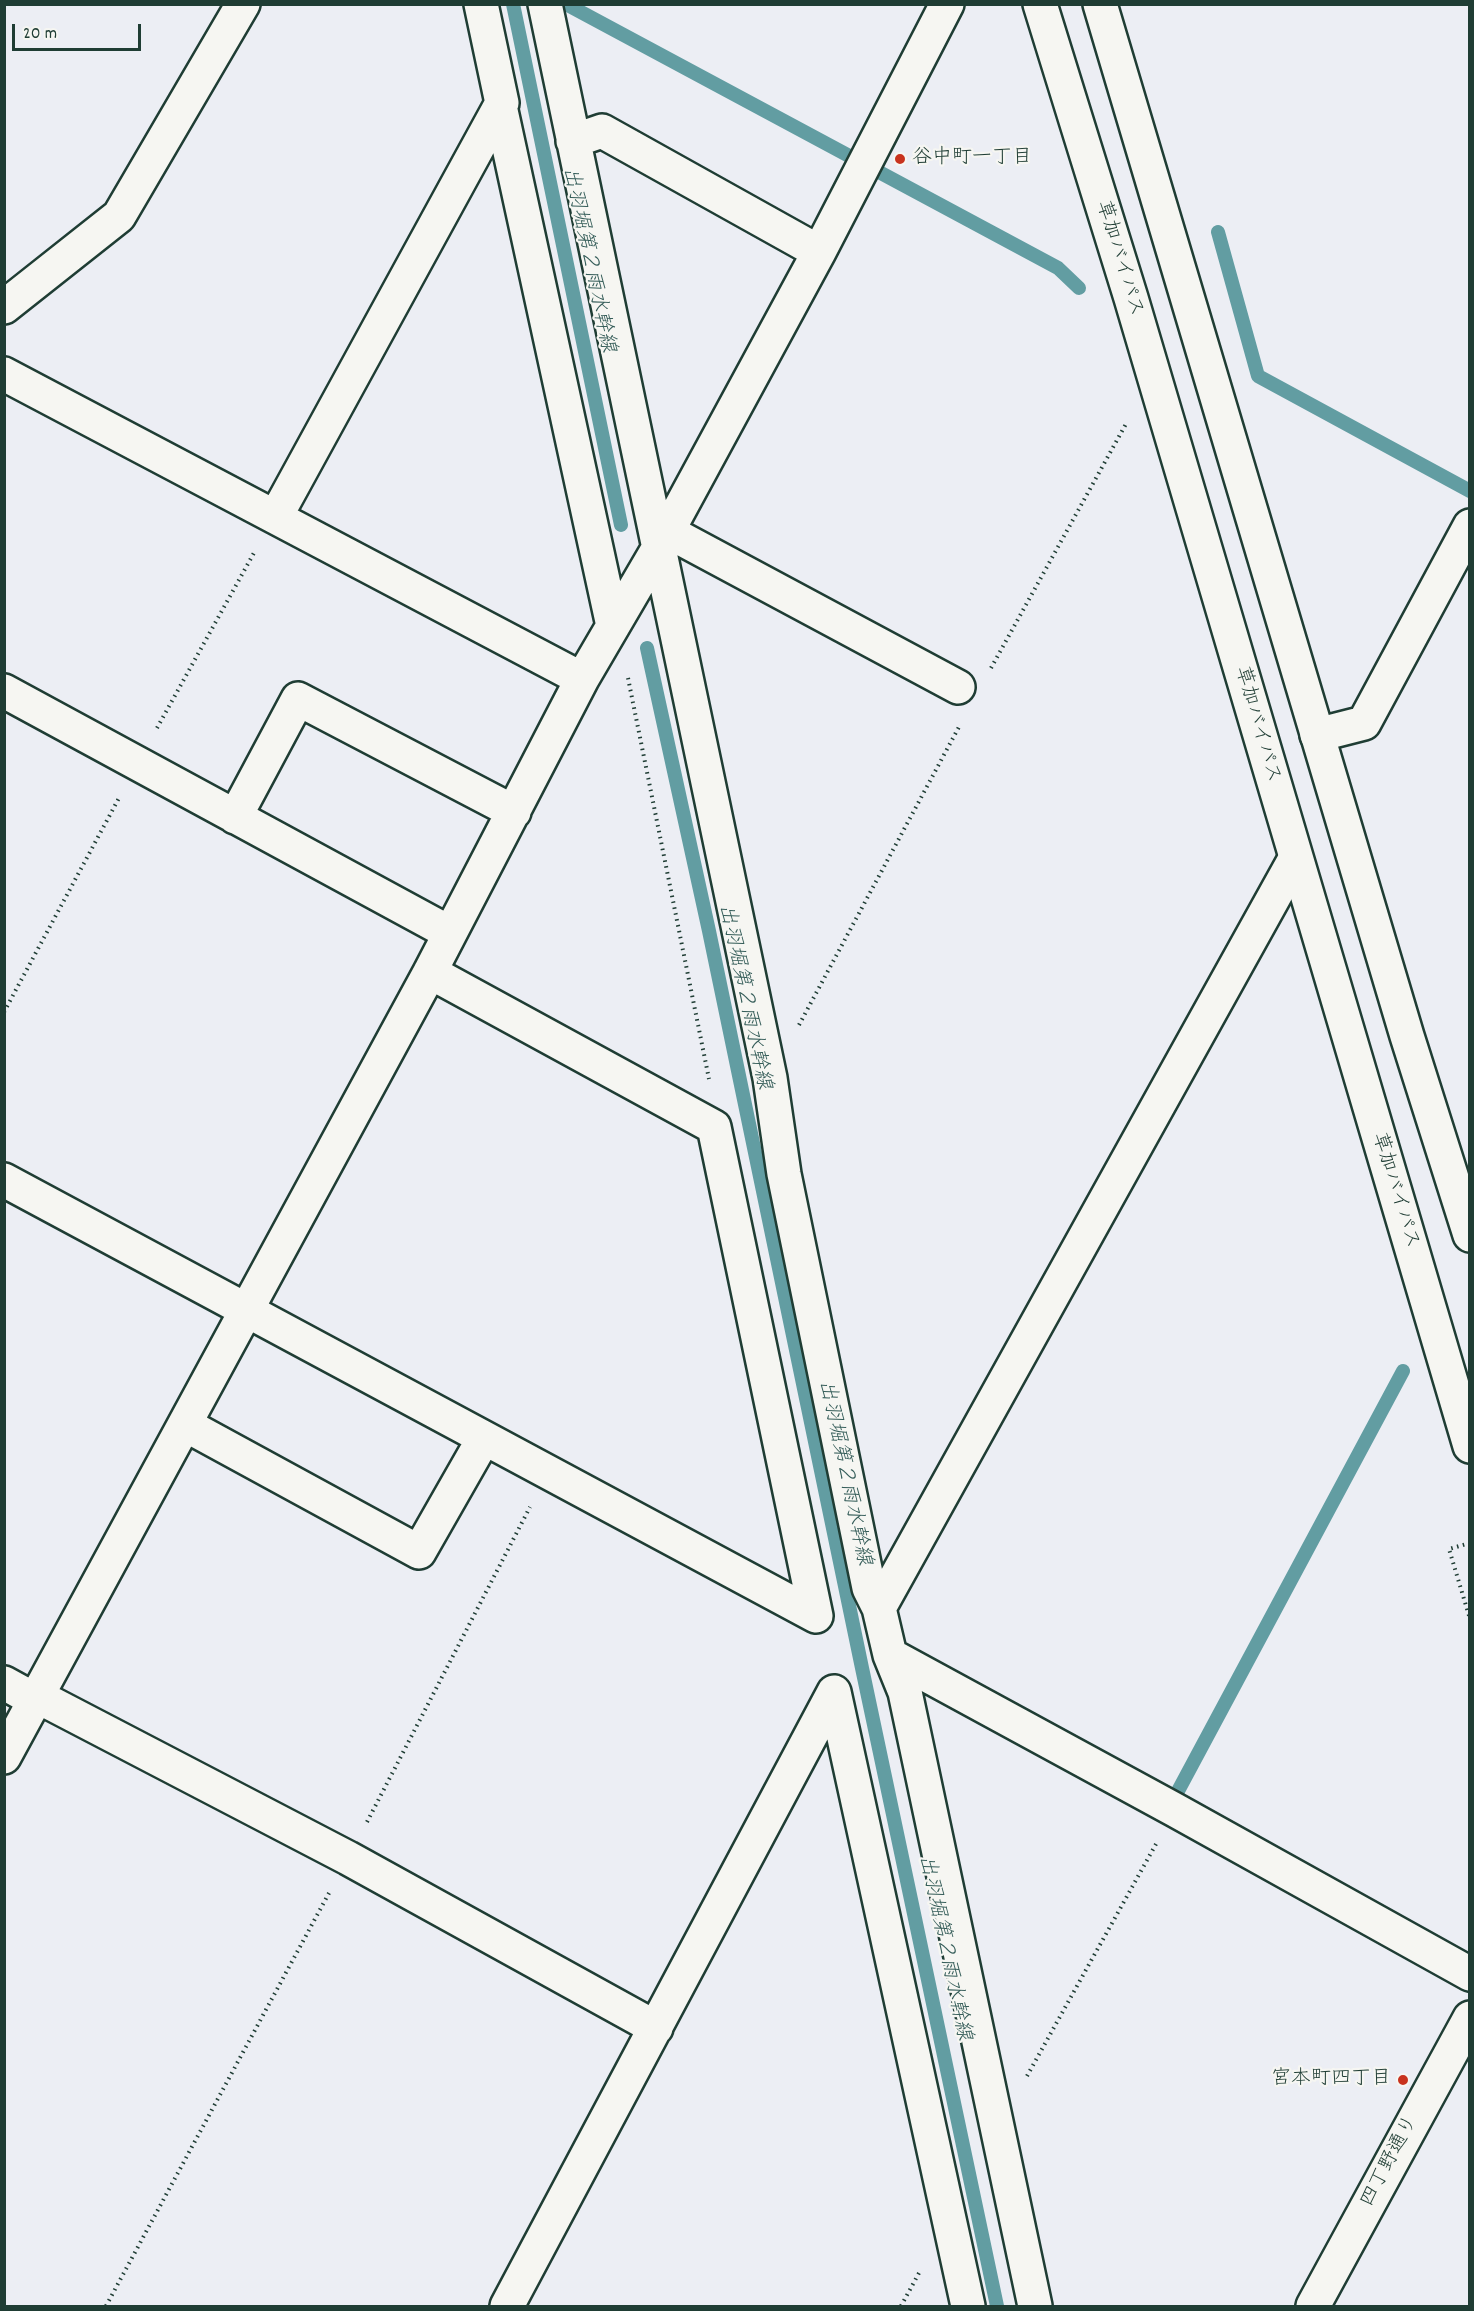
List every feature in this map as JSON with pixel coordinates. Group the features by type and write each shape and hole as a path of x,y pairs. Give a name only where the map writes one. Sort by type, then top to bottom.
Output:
{"main road":[{"path":"4,307 119,216 243,4"},
{"path":"276,516 502,103 481,4"},
{"path":"545,4 573,141 662,540 770,1078 784,1174 869,1588 879,1608 890,1655 905,1692 1035,2307"},
{"path":"4,1757 430,972 582,680 662,540 819,252 946,4"},
{"name":"草加バイパス","path":"1041,4 1131,298 1470,1446"},
{"path":"1100,4 1407,1036 1470,1235"},
{"path":"500,106 613,626"},
{"path":"573,141 602,131 819,252"},
{"path":"4,374 582,680"},
{"path":"1317,735 1364,723 1470,526"},
{"path":"662,540 969,694"},
{"path":"4,691 450,933"},
{"path":"235,817 298,699 514,812"},
{"path":"879,1608 1295,859"},
{"path":"8,1191 247,1312 816,1616 714,1127 430,972"},
{"path":"186,1425 419,1552 484,1438"},
{"path":"890,1655 1470,1974"},
{"path":"4,1683 348,1858 656,2028"},
{"path":"507,2307 834,1692 968,2307"},
{"name":"四丁野通り","path":"1313,2307 1470,2018"}],"path":[{"path":"770,1078 969,694 1131,415"},
{"path":"613,626 624,662 717,1114 714,1127"},
{"path":"1470,1543 1449,1549 1470,1619"},
{"path":"1026,2077 1175,1810"}],"waterway":[{"name":"出羽堀第２雨水幹線","path":"513,4 621,525"},
{"path":"566,4 1058,268 1079,288"},
{"path":"1218,232 1258,376 1470,491"},
{"name":"出羽堀第２雨水幹線","path":"647,648 709,931 997,2306"},
{"path":"1178,1791 1403,1371"}],"place":[{"name":"谷中町一丁目","path":"900,159"},
{"name":"宮本町四丁目","path":"1403,2080"}]}
